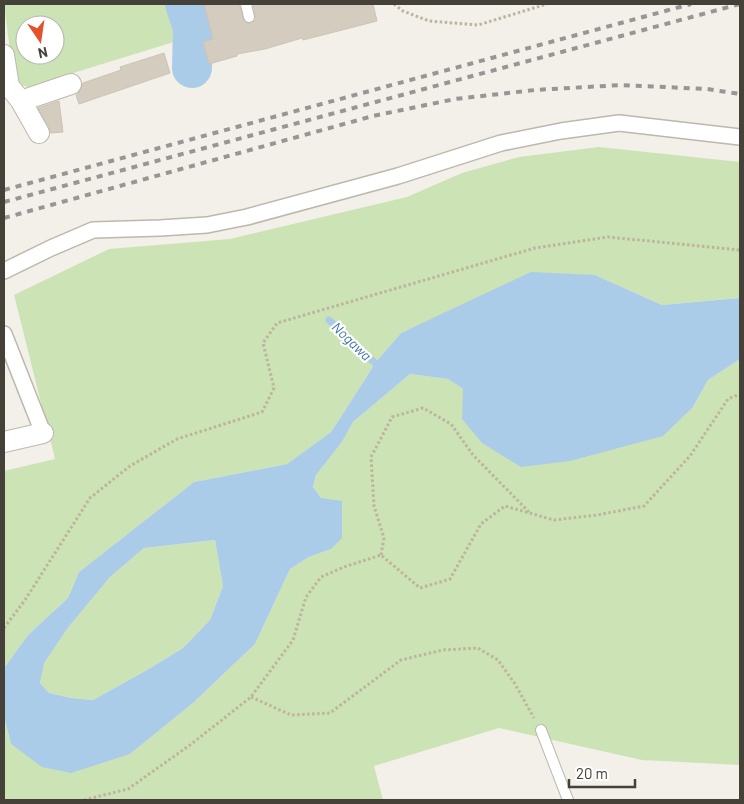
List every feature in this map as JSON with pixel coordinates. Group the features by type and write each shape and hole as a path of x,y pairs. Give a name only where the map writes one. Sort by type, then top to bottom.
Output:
{"street":[{"path":"4,54 9,86 22,101 40,133"},
{"path":"22,101 71,84"},
{"path":"4,271 93,230 207,225 398,176 501,143 561,131 619,123 740,137"},
{"path":"4,334 43,433 4,442"}],"lane":[{"path":"246,4 249,16"},
{"path":"541,730 568,800"}],"path":[{"path":"394,4 404,11 430,21 478,25 547,4"},
{"path":"4,628 90,498 130,466 177,439 262,412 274,388 263,343 276,324 535,248 608,237 740,250"},
{"path":"381,555 420,588 450,579 481,524 505,506 554,520 598,515 644,506 690,456 728,399 740,394"},
{"path":"381,555 384,538 374,506 371,456 392,417 423,408 451,424 473,455 529,513"},
{"path":"84,800 128,789 190,745 251,697 293,640 306,597 321,577 381,555"},
{"path":"251,697 292,715 330,713 401,660 443,650 478,648 498,660 515,684 541,730"}],"green space":[{"path":"4,4 175,4 183,16 180,40 28,87 14,83"},
{"path":"599,147 740,162 740,298 662,305 595,275 450,311 401,333 375,363 331,432 287,464 194,482 79,572 68,598 28,635 4,668 4,471 55,459 14,295 109,249 230,239 407,197 462,173 519,157"},
{"path":"740,359 740,765 642,760 499,728 374,766 383,800 4,800 4,716 11,744 130,754 193,703 255,644 290,569 309,557 331,549 321,498 313,487 316,475 342,442 353,422 410,374 448,379 463,389 693,407 708,380"},
{"path":"215,540 223,586 210,620 183,648 93,700 49,693 40,683 43,663 67,629 110,577 144,548"}],"water":[{"path":"531,272 595,275 662,305 740,298 740,359 708,380 693,407 663,436 570,461 521,467 482,443 462,419 463,389 448,379 410,374 353,422 342,442 316,475 313,487 321,498 342,501 342,538 331,549 309,557 290,569 255,644 193,703 130,754 71,773 42,767 11,744 4,716 4,668 28,635 68,598 79,572 194,482 287,464 331,432 375,363 401,333","holes":["215,540 223,586 210,620 183,648 93,700 49,693 40,683 44,663 67,629 110,577 144,548"]}],"building":[{"path":"204,4 239,4 244,21 250,24 256,19 253,4 373,4 377,21 303,40 302,38 265,49 237,54 237,56 209,64 203,42 213,39"},
{"path":"164,53 170,73 79,104 76,95 83,83 121,70 120,67"},
{"path":"59,101 63,132 51,133 38,108"}],"waterway":[{"name":"Nogawa","path":"185,4 193,28 192,68"},
{"name":"Nogawa","path":"329,320 375,363"}],"railway":[{"path":"4,190 691,4"},
{"path":"4,202 740,4"},
{"path":"4,218 373,116 455,99 535,90 621,85 707,89 740,94"}]}
